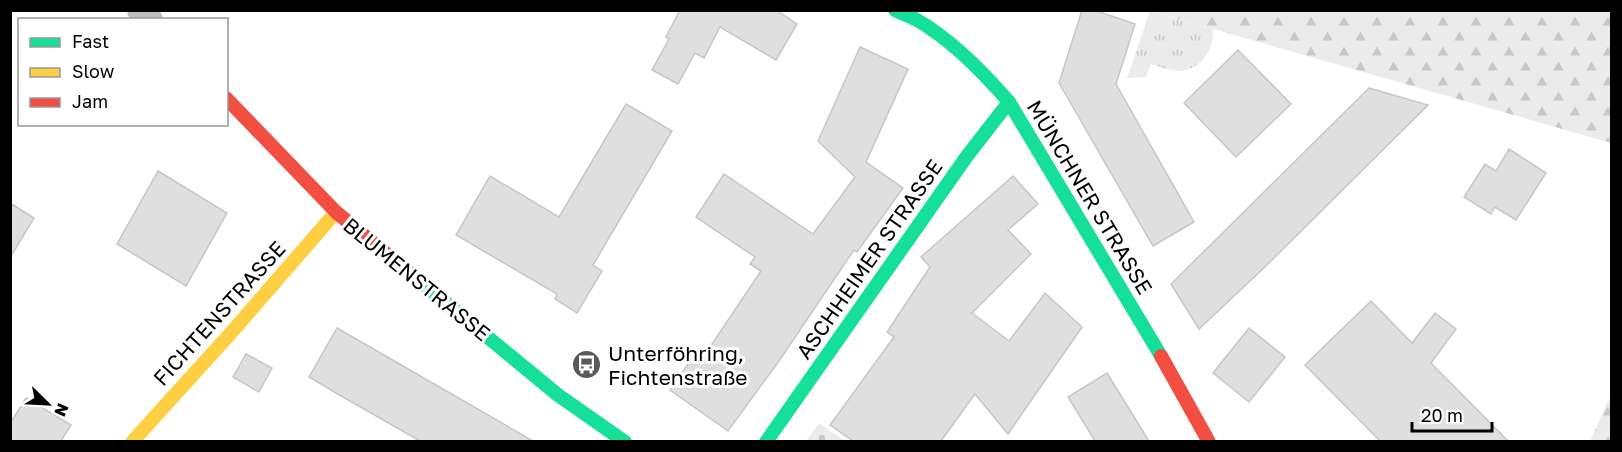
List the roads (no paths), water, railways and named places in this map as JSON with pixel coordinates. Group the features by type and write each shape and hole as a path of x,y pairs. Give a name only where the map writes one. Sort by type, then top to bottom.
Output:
{"street":[{"name":"MÜNCHNER STRASSE","path":"895,10 917,20 938,35 997,88 1009,102 1209,441"},
{"name":"BLUMENSTRASSE","path":"228,100 336,212 558,395 625,441"},
{"name":"ASCHHEIMER STRASSE","path":"766,441 967,156 1009,102"},
{"name":"FICHTENSTRASSE","path":"132,441 230,334 336,212"}],"place":[{"name":"Unterföhring, Fichtenstraße","path":"587,365"}]}
